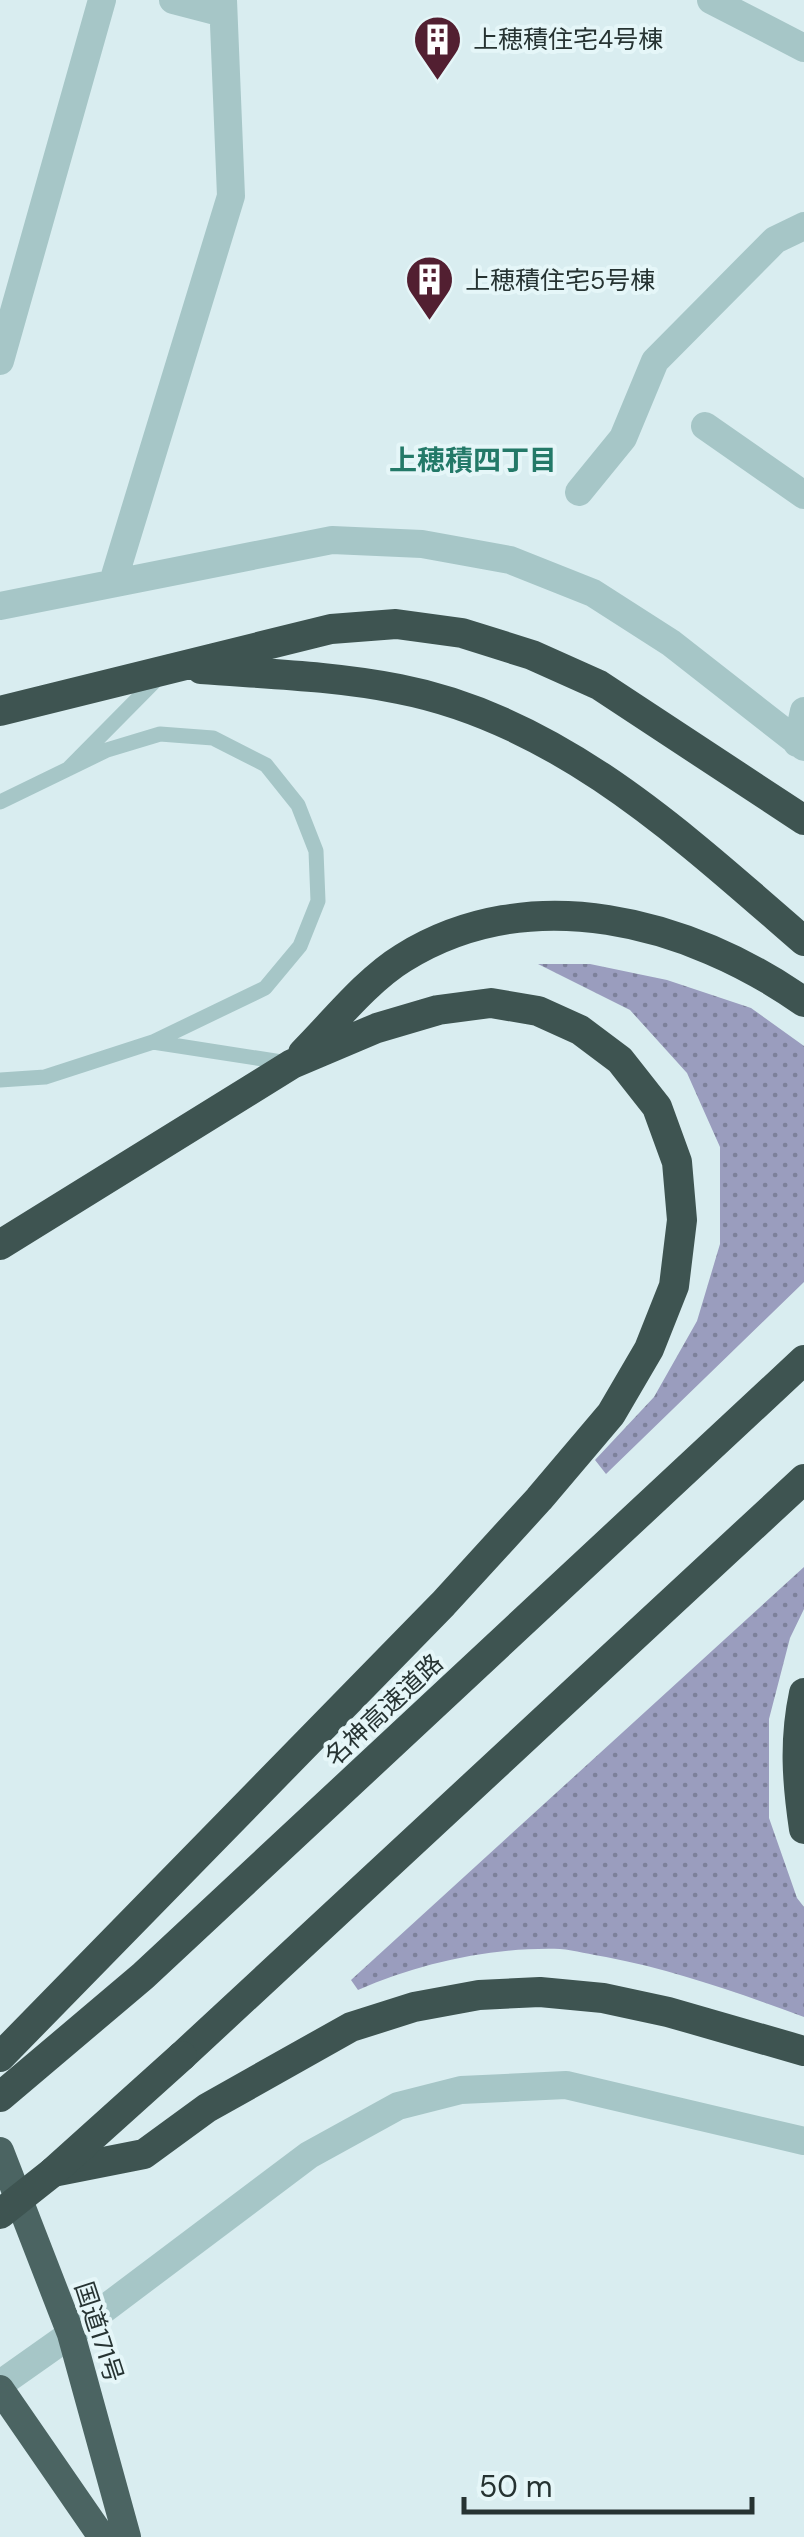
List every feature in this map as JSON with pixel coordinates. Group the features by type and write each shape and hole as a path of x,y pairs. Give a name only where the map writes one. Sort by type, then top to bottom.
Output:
{"highway":[{"path":"0,712 331,629 396,624 462,633 532,656 599,685 804,820"},
{"path":"168,667 316,677 402,689 484,714 554,748 632,797 804,941"},
{"path":"292,1064 398,960 448,933 504,918 624,921 686,938 746,965 804,1002"},
{"path":"0,1245 292,1064 377,1028 438,1010 490,1004 538,1011 580,1030 620,1060 656,1107 677,1162 682,1220 674,1286 649,1349 611,1414 443,1604 0,2057"},
{"name":"名神高速道路","path":"0,2098 143,1976 804,1360"},
{"path":"0,2214 53,2172 182,2056 804,1478"},
{"path":"804,1693 798,1722 796,1776 804,1828"},
{"path":"53,2172 144,2154 207,2108 351,2028 414,2007 479,1995 540,1992 603,1998 804,2050"},
{"name":"国道171号","path":"0,2150 71,2334 127,2537"},
{"path":"0,2386 102,2537"}],"street":[{"path":"0,361 102,0"},
{"path":"113,582 230,196 223,6 174,0"},
{"path":"711,0 804,48"},
{"path":"579,492 623,438 655,361 775,240 804,226"},
{"path":"706,426 804,495"},
{"path":"0,606 332,540 422,544 510,560 593,593 670,643 800,745"},
{"path":"800,745 804,711"},
{"path":"0,2386 308,2155 398,2106 461,2090 566,2085 804,2141"}],"lane":[{"path":"68,769 168,667"},
{"path":"0,802 108,750 160,734 213,738 266,765 298,805 316,850 318,901 300,946 265,988 153,1042 45,1077 0,1080"},
{"path":"153,1042 292,1064"}],"shaded area":[{"path":"538,964 590,964 667,980 751,1008 804,1046 804,1282 606,1474 595,1460 654,1397 697,1321 720,1244 720,1147 687,1073 630,1010"},
{"path":"804,1567 804,1609 790,1638 769,1719 769,1818 797,1898 804,1907 804,2017 681,1975 560,1949 508,1951 457,1959 358,1990 351,1980"}],"place":[{"name":"上穂積住宅4号棟","path":"438,82"},
{"name":"上穂積住宅5号棟","path":"430,322"}],"district":[{"name":"上穂積四丁目","path":"473,460"}]}
